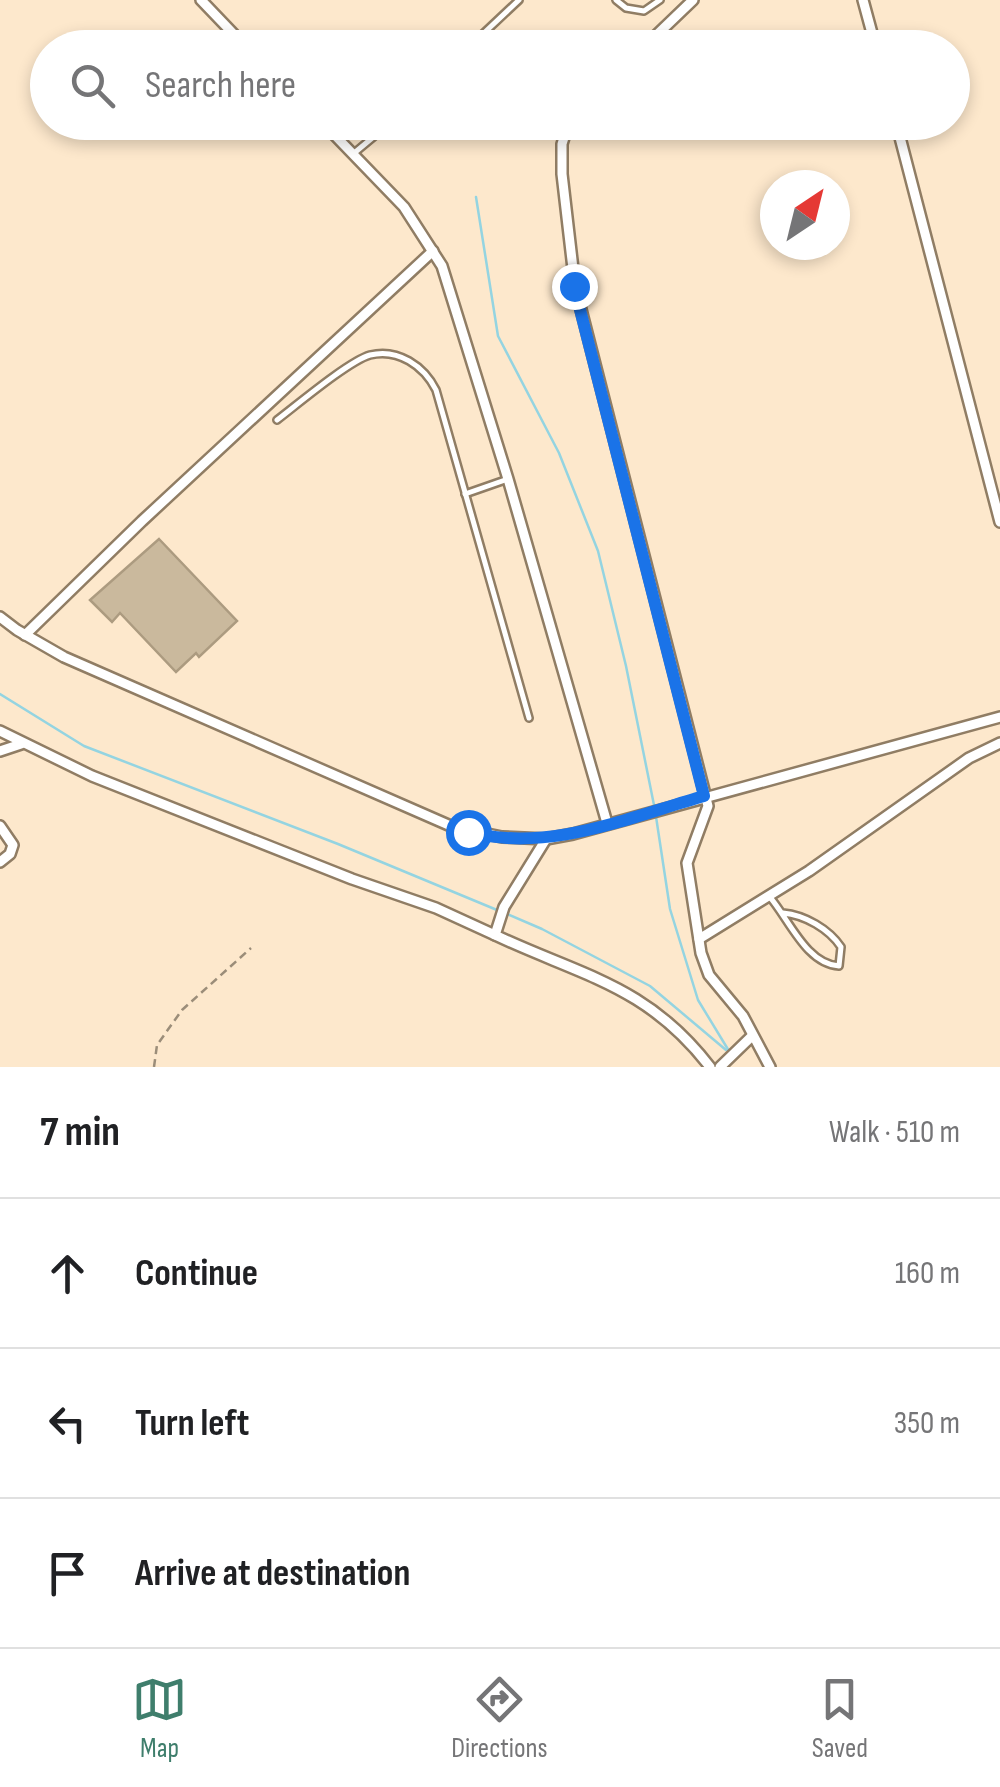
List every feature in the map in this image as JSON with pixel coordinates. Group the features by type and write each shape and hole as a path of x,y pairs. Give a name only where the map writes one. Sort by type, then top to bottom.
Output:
{"street":[{"path":"200,0 229,30"},
{"path":"662,30 693,0"},
{"path":"864,0 872,30"},
{"path":"339,140 415,220 434,251 452,295 607,823"},
{"path":"563,140 562,174 574,286 708,811 690,848 688,863 699,940 709,975 743,1016 770,1067"},
{"path":"901,140 1000,522"},
{"path":"25,635 142,521 434,251"},
{"path":"0,616 64,657 220,727 453,827 492,836 546,839 1000,717"},
{"path":"0,730 92,776 352,879 436,908 627,992 687,1040 710,1067"},
{"path":"699,940 838,852 969,758 1000,743"},
{"path":"0,751 22,744"},
{"path":"0,826 13,845 10,854 0,862"},
{"path":"495,935 504,907 546,839"},
{"path":"720,1067 752,1036"}],"lane":[{"path":"487,30 519,0"},
{"path":"616,0 626,8 644,11 660,0"},
{"path":"353,154 370,140"},
{"path":"278,420 365,356 405,358 427,375 436,390 528,718"},
{"path":"466,494 508,480"},
{"path":"768,896 809,951 824,965 839,966 842,946 833,935 783,912"}],"path":[{"path":"154,1067 157,1044 182,1010 251,948"}],"building":[{"path":"159,539 237,621 199,657 196,653 176,672 120,613 112,622 90,600"}],"waterway":[{"path":"476,197 498,336 559,453 598,551 655,810 670,909 698,1000 729,1051"},
{"path":"0,694 84,746 497,910"},
{"path":"505,913 650,986 726,1050"}],"route":[{"path":"468,832 546,839 704,796 574,286"}]}
